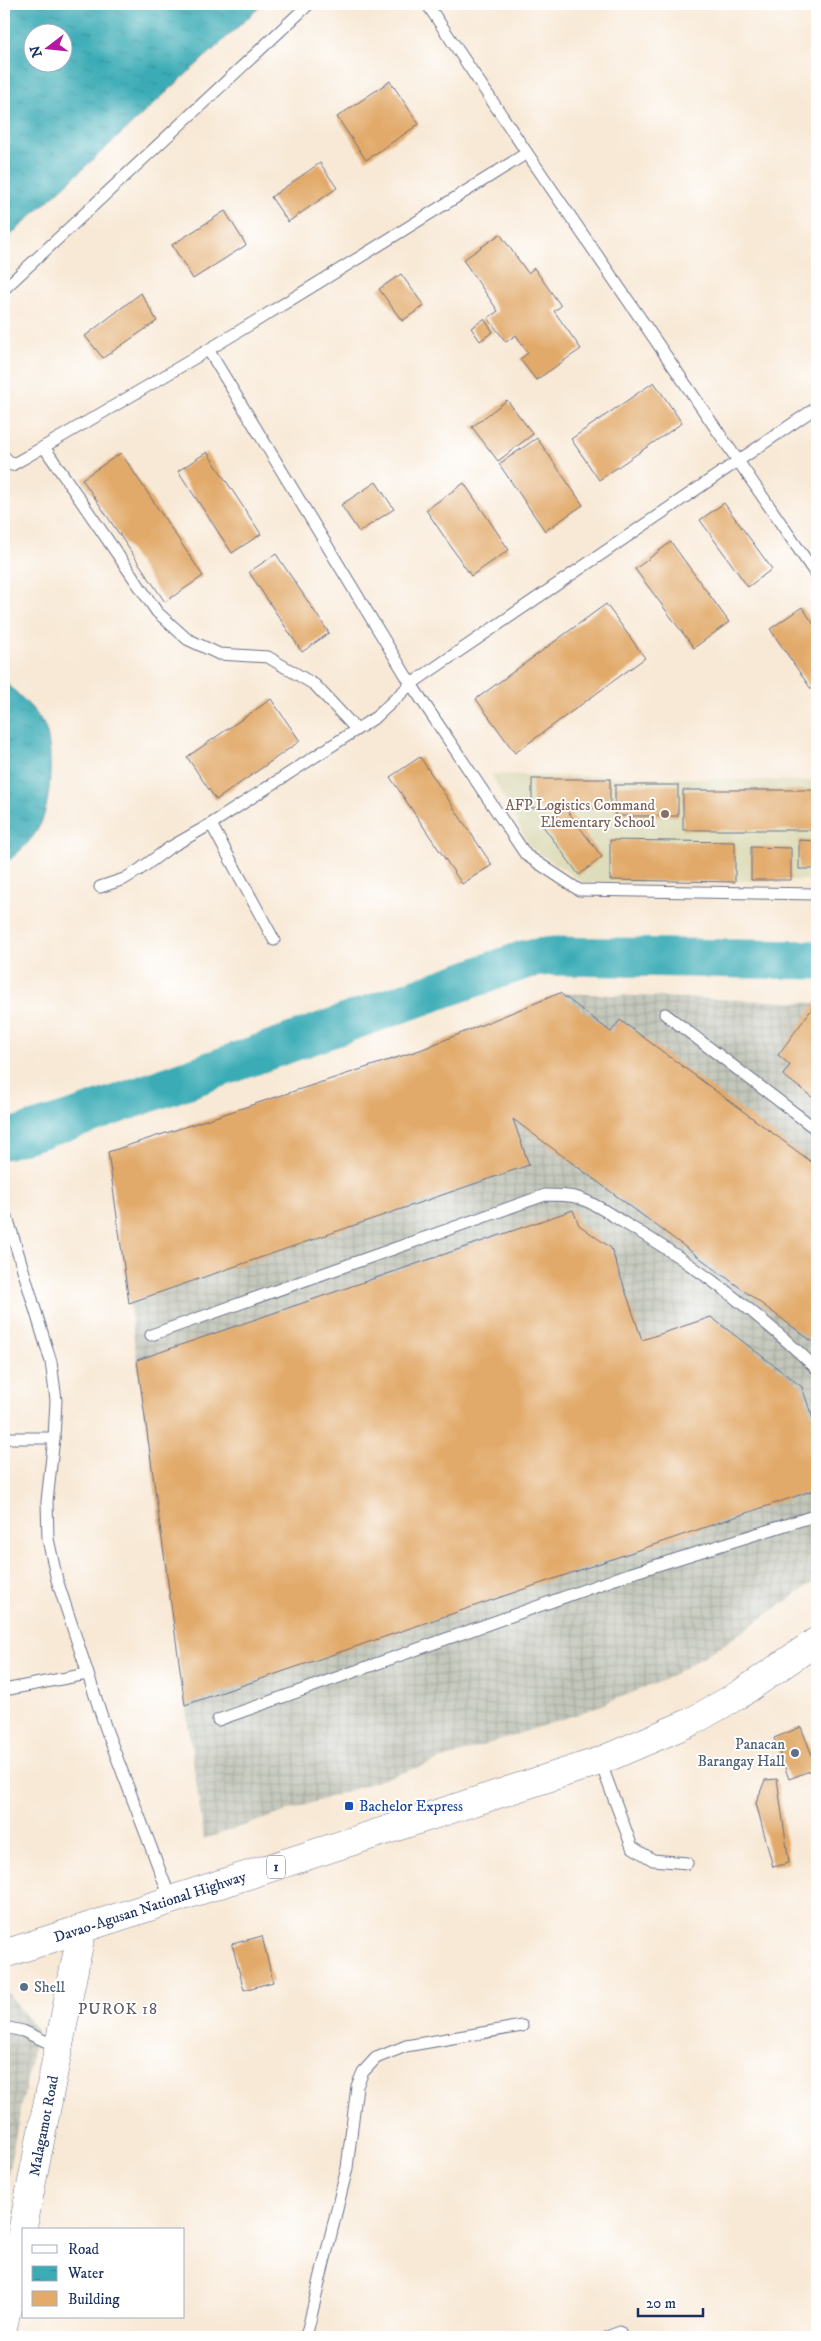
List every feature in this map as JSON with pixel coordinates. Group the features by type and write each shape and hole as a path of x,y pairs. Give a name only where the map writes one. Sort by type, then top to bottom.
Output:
{"main road":[{"name":"Davao-Agusan National Highway","path":"4,1954 600,1761 691,1722 740,1694 817,1641"},
{"name":"Malagamot Road","path":"23,2228 82,1929"},
{"name":"Malagamot Road","path":"4,2323 22,2235"}],"lane":[{"path":"4,289 309,4"},
{"path":"427,4 526,154 817,576"},
{"path":"4,456 12,465 44,447 209,351 526,154"},
{"path":"209,351 411,684 526,855 580,890 817,894"},
{"path":"100,888 124,879 169,848 211,824 376,717 411,684 817,407"},
{"path":"44,447 157,612 187,640 219,654 268,657 315,686 356,729"},
{"path":"211,824 274,940"},
{"path":"665,1014 817,1130"},
{"path":"151,1335 545,1195 575,1197 602,1209 654,1240 715,1283 784,1338 817,1369"},
{"path":"8,1220 51,1362 56,1400 47,1500 48,1539 57,1580 106,1729 171,1901"},
{"path":"4,1438 54,1438"},
{"path":"218,1720 628,1574 817,1515"},
{"path":"4,1690 87,1674"},
{"path":"600,1761 632,1847 652,1860 687,1863"},
{"path":"306,2337 347,2168 357,2086 363,2072 376,2058 406,2046 522,2026"},
{"path":"4,2028 23,2031 60,2048"},
{"path":"607,2337 620,2332"}],"shaded area":[{"name":"AFP Logistics Command Elementary School","path":"491,774 817,781 817,880 584,883 530,847"},
{"path":"560,993 817,1003 817,1580 726,1643 662,1681 581,1713 204,1839 108,1152 420,1050"},
{"path":"4,1988 37,2030 4,2193"}],"water":[{"path":"4,4 263,4 4,241"},
{"path":"4,681 30,706 43,723 49,745 50,774 47,804 37,831 29,842 4,865"}],"building":[{"path":"390,81 419,124 366,160 337,117"},
{"path":"320,163 337,188 288,222 271,197"},
{"path":"225,211 246,245 193,279 172,245"},
{"path":"500,234 528,273 534,268 561,306 554,311 581,349 536,380 520,359 528,353 516,335 506,342 488,318 498,311 463,260"},
{"path":"401,274 424,306 402,321 379,289"},
{"path":"141,293 157,321 103,358 85,336"},
{"path":"484,319 493,332 480,341 471,328"},
{"path":"654,382 682,423 599,480 571,439"},
{"path":"507,400 533,434 498,461 472,427"},
{"path":"537,438 583,505 545,531 499,464"},
{"path":"207,452 261,534 232,553 178,471"},
{"path":"121,453 203,576 165,602 82,479"},
{"path":"376,482 394,509 359,532 341,505"},
{"path":"464,483 509,550 471,576 426,510"},
{"path":"724,503 772,569 748,587 700,520"},
{"path":"671,542 729,622 694,648 635,569"},
{"path":"276,554 329,633 302,652 249,572"},
{"path":"606,604 645,658 515,753 476,699"},
{"path":"802,607 817,629 817,685 811,689 770,629"},
{"path":"271,699 300,741 216,800 187,757"},
{"path":"420,757 492,865 462,884 390,777"},
{"path":"532,779 610,779 610,808 532,808"},
{"path":"615,785 678,785 678,816 615,816"},
{"path":"683,790 817,790 817,830 683,830"},
{"path":"566,809 602,857 579,875 543,826"},
{"path":"610,840 735,842 735,882 610,880"},
{"path":"799,840 817,841 817,869 799,869"},
{"path":"751,847 791,848 791,880 751,880"},
{"path":"560,993 611,1032 620,1020 817,1166 817,1345 513,1119 529,1165 129,1303 108,1152 420,1050"},
{"path":"817,1002 817,1101 783,1075 790,1065 778,1055"},
{"path":"573,1210 579,1225 611,1248 642,1340 711,1317 802,1387 817,1431 817,1489 185,1705 137,1360"},
{"name":"Panacan Barangay Hall","path":"801,1727 817,1768 789,1779 774,1738"},
{"path":"777,1779 789,1863 773,1867 756,1803 765,1780"},
{"path":"262,1936 273,1982 244,1990 232,1944"}],"waterway":[{"path":"4,1140 75,1119 527,959 553,956 817,960"}],"place":[{"name":"AFP Logistics Command Elementary School","path":"665,814"},
{"name":"Panacan Barangay Hall","path":"795,1753"},
{"name":"Bachelor Express","path":"349,1806"},
{"name":"Shell","path":"24,1987"}],"district":[{"name":"PUROK 18","path":"118,2009"}]}
